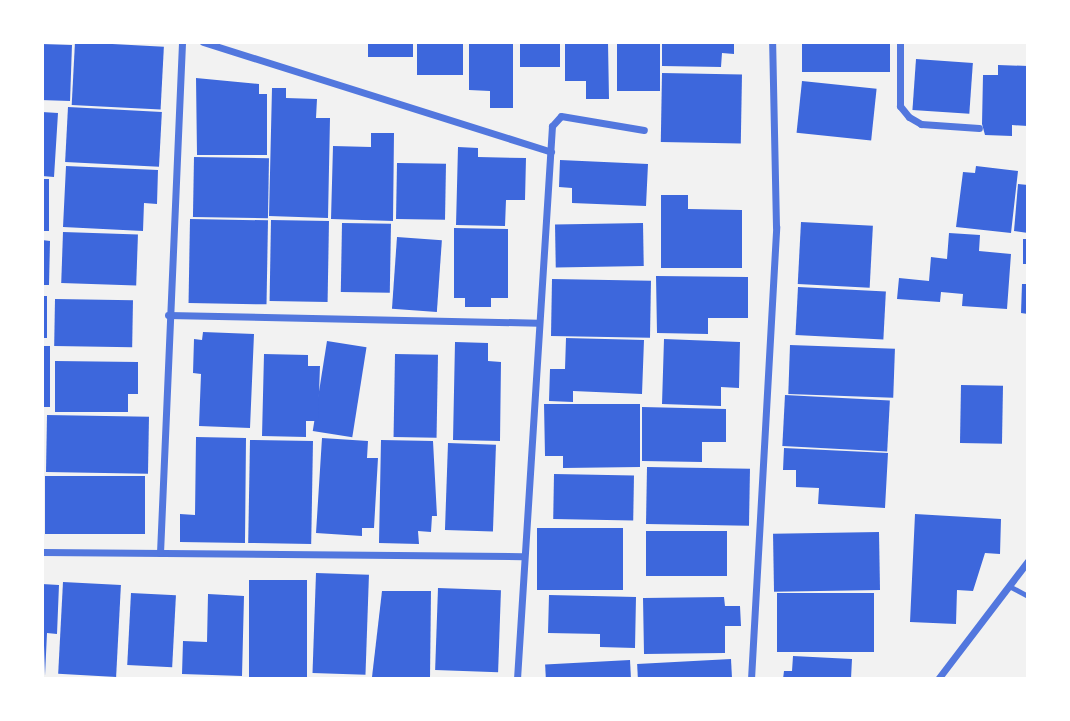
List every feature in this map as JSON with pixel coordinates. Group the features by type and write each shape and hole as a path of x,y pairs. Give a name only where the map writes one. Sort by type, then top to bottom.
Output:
{"street":[{"path":"160,553 168,316 182,42"},
{"path":"203,42 551,152"},
{"path":"751,679 776,227 772,42"},
{"path":"900,42 900,106 909,117 979,128"},
{"path":"517,679 522,556 552,126 561,116 644,130"},
{"path":"168,316 538,323"},
{"path":"42,552 522,556"},
{"path":"938,679 1028,561"}],"lane":[{"path":"1009,586 1028,596"}],"building":[{"path":"75,42 164,47 161,110 72,105"},
{"path":"368,42 413,42 413,57 368,57"},
{"path":"417,42 463,42 463,75 417,75"},
{"path":"469,42 513,42 513,108 490,108 490,91 469,90"},
{"path":"520,42 560,42 560,67 520,67"},
{"path":"565,42 608,42 609,99 586,99 586,81 565,81"},
{"path":"617,42 660,42 660,91 617,91"},
{"path":"662,42 734,42 734,54 722,53 721,67 662,66"},
{"path":"802,42 890,42 890,72 802,72"},
{"path":"42,44 72,45 70,101 42,100"},
{"path":"916,59 973,63 969,114 912,110"},
{"path":"998,65 1028,66 1028,126 1012,125 1012,136 985,135 982,124 983,75 998,75"},
{"path":"662,73 742,74 741,143 661,142"},
{"path":"196,78 259,84 259,94 267,94 267,155 197,155"},
{"path":"802,81 877,89 871,141 797,133"},
{"path":"272,88 286,88 286,98 317,99 316,118 330,118 328,218 269,216"},
{"path":"68,107 162,112 159,167 65,162"},
{"path":"42,112 58,113 54,177 42,176"},
{"path":"371,133 394,133 393,221 331,219 333,146 371,147"},
{"path":"458,147 478,148 478,157 526,158 525,200 506,200 505,226 456,225"},
{"path":"194,157 269,158 268,218 193,217"},
{"path":"560,160 648,164 646,206 572,203 572,188 559,187"},
{"path":"397,163 446,164 445,220 396,219"},
{"path":"66,166 158,170 157,204 144,203 143,231 63,227"},
{"path":"976,166 1018,171 1011,233 956,227 963,172 975,173"},
{"path":"42,179 49,179 49,231 42,231"},
{"path":"1018,184 1028,185 1028,233 1014,231"},
{"path":"661,195 688,195 688,209 742,210 742,268 661,268"},
{"path":"190,219 268,220 267,304 189,303"},
{"path":"271,220 329,221 328,302 270,301"},
{"path":"801,222 873,226 870,288 798,284"},
{"path":"342,223 391,224 390,293 341,292"},
{"path":"643,223 644,266 556,268 555,225"},
{"path":"454,228 508,229 508,298 491,298 491,307 465,307 465,298 454,298"},
{"path":"63,232 138,235 136,286 61,283"},
{"path":"949,233 980,235 979,251 1011,254 1007,309 962,306 963,294 941,292 940,302 897,299 899,278 929,281 931,257 947,259"},
{"path":"397,237 442,240 437,312 392,309"},
{"path":"1023,239 1028,239 1028,264 1023,264"},
{"path":"42,240 50,241 49,285 42,285"},
{"path":"656,276 748,277 748,318 708,318 708,334 657,333"},
{"path":"552,279 651,281 650,338 551,336"},
{"path":"1022,284 1028,284 1028,314 1021,313"},
{"path":"798,287 886,292 883,340 795,335"},
{"path":"42,296 47,296 47,338 42,338"},
{"path":"55,299 133,300 132,347 54,346"},
{"path":"203,332 254,334 250,428 199,426 201,374 193,373 194,339 202,340"},
{"path":"566,338 644,340 642,394 573,391 573,402 549,401 550,369 565,369"},
{"path":"664,339 740,342 739,388 721,387 721,406 662,404"},
{"path":"327,341 367,347 352,437 313,431"},
{"path":"455,342 488,343 488,361 501,362 500,441 453,440"},
{"path":"790,345 895,349 893,398 788,394"},
{"path":"42,346 50,346 50,407 42,407"},
{"path":"264,354 308,355 308,366 320,366 318,421 306,421 306,437 262,436"},
{"path":"395,354 438,355 437,438 394,437"},
{"path":"55,361 138,362 138,394 128,394 128,412 55,412"},
{"path":"961,385 1003,386 1002,444 960,443"},
{"path":"785,395 890,400 887,451 782,446"},
{"path":"544,404 640,404 640,467 563,468 563,456 545,456"},
{"path":"642,407 726,409 726,442 702,442 702,462 642,461"},
{"path":"47,415 149,417 148,474 46,472"},
{"path":"196,437 246,438 245,543 180,542 180,514 195,515"},
{"path":"322,438 368,441 367,458 378,458 374,528 362,528 362,536 316,533"},
{"path":"250,440 313,441 311,544 248,543"},
{"path":"381,440 433,441 437,516 432,516 431,532 418,531 419,544 379,543"},
{"path":"448,443 496,445 493,532 445,530"},
{"path":"784,448 888,453 885,508 818,504 819,488 796,487 796,470 783,470"},
{"path":"647,467 750,469 749,526 646,524"},
{"path":"554,474 634,475 633,520 553,519"},
{"path":"45,476 145,476 145,534 45,534"},
{"path":"915,514 1001,519 1000,554 985,553 973,591 957,590 956,624 910,622"},
{"path":"537,528 623,528 623,590 537,590"},
{"path":"646,531 727,531 727,576 646,576"},
{"path":"879,532 880,590 774,592 773,534"},
{"path":"316,573 369,575 365,675 313,673"},
{"path":"249,580 307,580 307,677 249,677"},
{"path":"63,582 121,585 116,677 58,674"},
{"path":"42,584 59,585 57,634 47,633 45,676"},
{"path":"438,588 501,590 498,672 435,670"},
{"path":"382,591 431,591 430,678 372,677"},
{"path":"131,593 176,595 172,667 127,665"},
{"path":"777,593 874,593 874,652 777,652"},
{"path":"208,594 244,596 242,676 182,674 183,641 207,642"},
{"path":"549,595 636,597 635,648 600,647 600,634 548,633"},
{"path":"724,597 725,606 740,606 741,626 725,626 725,653 644,654 643,598"},
{"path":"793,656 852,659 851,679 783,679 784,671 792,671"},
{"path":"731,659 732,679 638,679 637,664"},
{"path":"630,660 631,679 546,679 545,664"}]}
